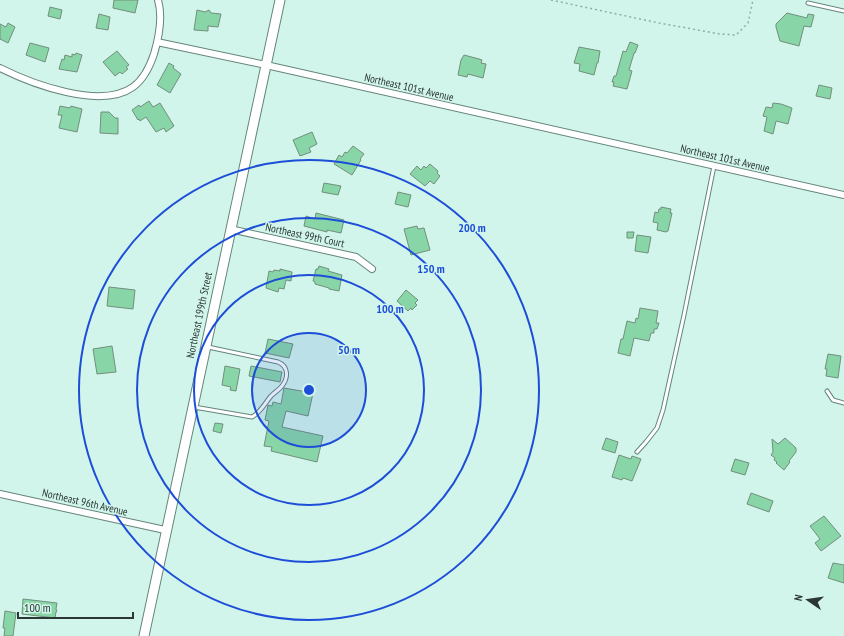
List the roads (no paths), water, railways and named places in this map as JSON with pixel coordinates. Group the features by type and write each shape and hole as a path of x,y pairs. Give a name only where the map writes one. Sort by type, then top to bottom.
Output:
{"main road":[{"name":"Northeast 199th Street","path":"144,636 165,530 280,0"}],"street":[{"path":"0,68 55,90 89,95 113,96 124,92 140,82 151,62 157,42 160,13 158,0"},
{"name":"Northeast 101st Avenue","path":"157,42 266,65 844,195"},
{"name":"Northeast 99th Court","path":"230,229 356,257 372,269"},
{"name":"Northeast 96th Avenue","path":"0,494 165,530"}],"lane":[{"path":"808,4 844,11"},
{"path":"636,452 657,428 663,410 683,322 714,166"},
{"path":"192,407 252,417 258,413 271,396 283,385 286,375 286,369 283,364 278,362 205,347"},
{"path":"827,391 834,400 844,402"}]}
